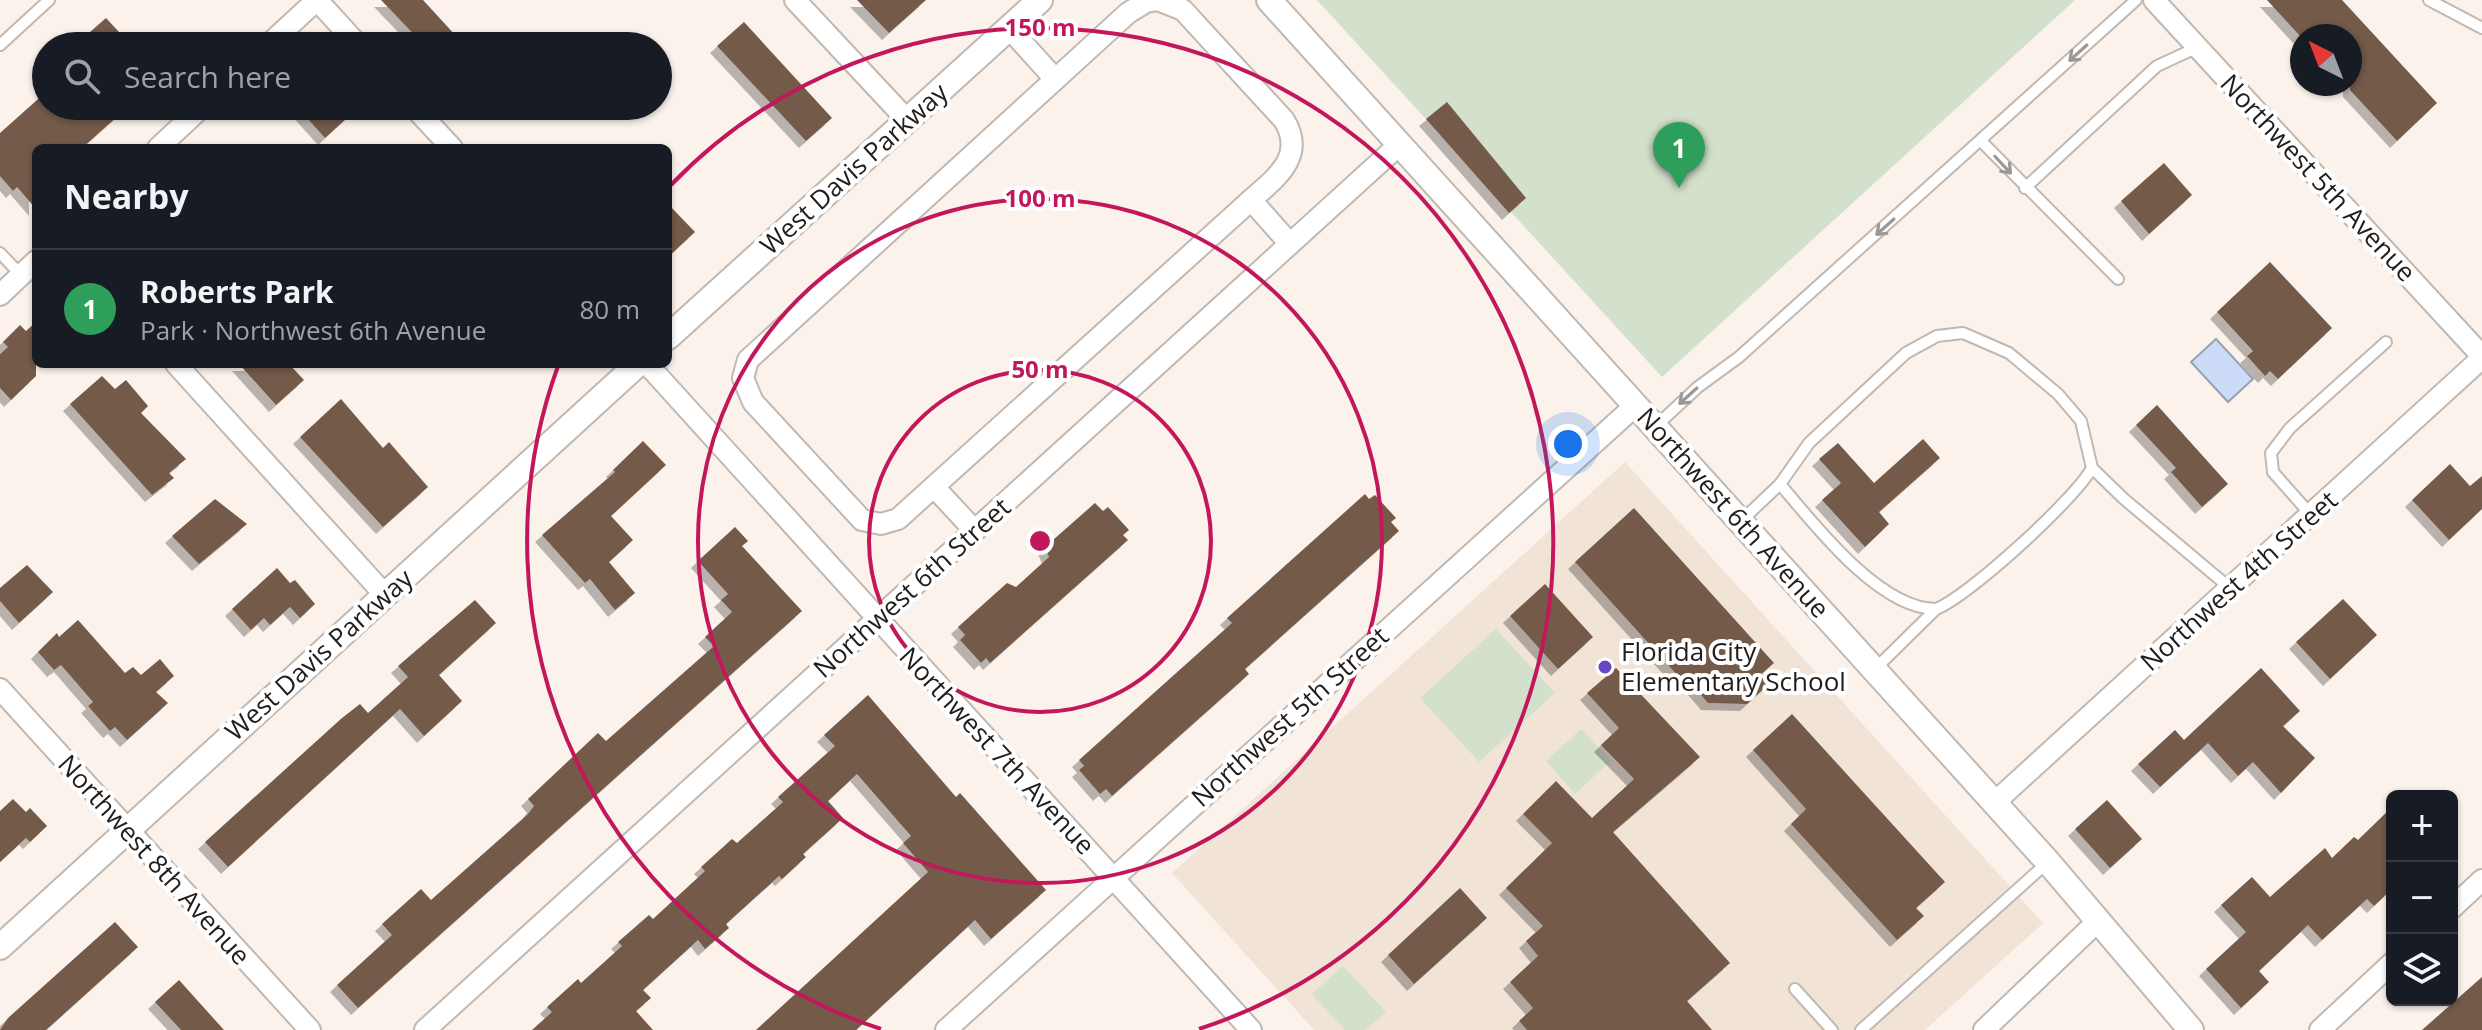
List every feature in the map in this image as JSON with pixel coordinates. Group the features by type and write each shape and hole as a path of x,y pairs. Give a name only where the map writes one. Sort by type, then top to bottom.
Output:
{"street":[{"path":"282,32 317,0 346,32"},
{"path":"795,0 908,121"},
{"name":"West Davis Parkway","path":"672,333 1040,0"},
{"path":"1158,0 1177,6 1278,112 1293,139 1293,151 1285,168 1251,200 898,519 881,524 862,520 753,402 745,389 744,369 754,352 1137,6 1158,0"},
{"name":"Northwest 6th Avenue","path":"1269,0 2048,862 2191,1030"},
{"name":"Northwest 5th Avenue","path":"2154,0 2482,357"},
{"path":"1009,28 1055,79"},
{"path":"162,144 188,120"},
{"path":"426,120 448,144"},
{"name":"Northwest 6th Street","path":"425,1030 1400,144"},
{"path":"1251,200 1290,244"},
{"path":"0,295 29,268"},
{"name":"Northwest 4th Street","path":"1994,803 2482,357"},
{"path":"180,368 385,595"},
{"name":"West Davis Parkway","path":"0,947 634,368"},
{"name":"Northwest 7th Avenue","path":"651,368 1251,1030"},
{"name":"Northwest 5th Street","path":"946,1030 1636,405"},
{"path":"934,487 975,531"},
{"name":"Northwest 8th Avenue","path":"0,689 310,1030"},
{"path":"2458,902 2482,880"},
{"path":"1984,1030 2098,921"},
{"path":"2320,1030 2386,969"}],"lane":[{"path":"0,45 49,0"},
{"path":"1655,426 1698,387 1739,357 2136,0"},
{"path":"2429,0 2482,28"},
{"path":"2025,188 2157,66 2198,47"},
{"path":"1981,141 2118,279"},
{"path":"0,253 29,268"},
{"path":"1740,522 1780,484 1809,443 1895,363 1926,340 1950,333 1979,338 2009,353 2058,394 2081,421 2092,468 2230,588"},
{"path":"2311,515 2273,472 2271,453 2290,428 2386,342"},
{"path":"1875,670 1936,609 1968,588 2071,497 2092,468"},
{"path":"1780,484 1834,548 1860,571 1898,596 1927,609 1936,609"},
{"path":"1861,1030 2048,862"},
{"path":"1795,989 1832,1030"}],"shaded area":[{"name":"Florida City Elementary School","path":"1625,462 2043,923 1925,1030 1314,1030 1172,873"}],"green space":[{"path":"1317,0 2075,0 1662,377"},
{"path":"1496,629 1555,693 1479,762 1420,698"},
{"path":"1581,729 1611,761 1575,794 1546,761"},
{"path":"1343,966 1386,1012 1366,1030 1345,1030 1312,994"}],"water":[{"path":"2216,339 2253,379 2228,402 2191,362"}],"building":[{"path":"381,0 423,0 452,32 412,32"},
{"path":"857,0 926,0 889,33"},
{"path":"2267,0 2342,0 2437,103 2397,141 2356,96 2362,96 2362,24 2290,25"},
{"path":"106,18 119,32 90,32"},
{"path":"744,22 832,118 806,141 717,46"},
{"path":"1447,102 1526,198 1509,213 1426,119"},
{"path":"32,104 32,120 113,120 86,144 32,144 32,204 17,187 13,191 0,176 0,133"},
{"path":"309,120 345,120 325,138"},
{"path":"2164,163 2192,195 2149,234 2121,201"},
{"path":"672,208 695,232 672,253"},
{"path":"2270,262 2332,328 2278,379 2270,371 2265,376 2247,356 2253,351 2217,312"},
{"path":"20,325 26,331 32,326 32,368 36,368 36,376 11,400 0,388 0,354 8,347 3,342"},
{"path":"243,368 293,368 304,380 276,405"},
{"path":"102,376 115,389 126,380 148,406 141,413 186,459 169,473 174,478 152,495 70,404"},
{"path":"341,399 383,448 389,442 428,487 383,527 300,437"},
{"path":"2157,405 2228,484 2202,507 2171,472 2176,468 2136,425"},
{"path":"1923,439 1940,458 1879,512 1889,524 1865,547 1822,500 1841,483 1819,459 1838,443 1874,483"},
{"path":"643,441 666,465 611,516 633,540 609,562 635,593 615,610 590,579 585,583 542,535 615,472 613,470"},
{"path":"2450,464 2470,486 2482,476 2482,509 2449,540 2412,500"},
{"path":"1365,494 1369,499 1375,495 1396,518 1391,522 1399,531 1245,669 1249,674 1112,796 1106,789 1100,794 1079,770 1084,766 1079,760 1232,623 1227,618"},
{"path":"215,499 247,524 199,564 172,536"},
{"path":"1095,503 1103,511 1108,507 1129,530 1123,535 1128,540 990,663 986,658 981,663 960,640 965,635 958,627 1007,583 1016,587 1049,557 1045,547"},
{"path":"1634,508 1774,663 1760,675 1769,684 1747,704 1708,703 1683,674 1679,677 1575,562"},
{"path":"735,527 748,541 742,546 802,611 358,1008 337,985 392,935 382,924 421,889 431,900 527,815 534,806 528,799 598,733 606,741 714,646 705,637 732,612 721,600 728,594 698,561"},
{"path":"27,565 53,592 19,623 0,601 0,588"},
{"path":"277,568 290,583 295,580 315,604 300,618 290,607 270,625 264,618 251,630 232,609"},
{"path":"1545,584 1593,637 1558,669 1510,616"},
{"path":"2343,599 2377,635 2330,679 2296,642"},
{"path":"475,600 496,623 439,675 462,701 424,736 400,709 228,867 205,842 342,718 360,704 368,713 408,677 398,666"},
{"path":"78,620 125,673 133,667 141,675 160,659 174,676 156,692 168,703 127,740 115,727 110,731 88,706 93,702 61,665 54,670 38,652 57,633 59,637"},
{"path":"1616,668 1700,757 1613,832 1730,963 1687,1001 1712,1030 1527,1030 1519,1021 1533,1008 1510,982 1538,956 1526,941 1543,926 1506,888 1552,843 1523,814 1556,781 1592,818 1634,779 1601,745 1619,728 1587,693"},
{"path":"2261,668 2300,711 2283,726 2315,758 2281,793 2253,762 2238,776 2208,743 2160,787 2138,764 2175,730 2184,740"},
{"path":"868,695 956,797 960,793 1046,890 991,939 975,920 856,1030 756,1030 928,872 903,843 911,836 857,774 828,801 843,818 803,854 806,857 782,879 779,876 726,924 729,928 705,949 698,940 643,990 651,998 636,1011 653,1030 532,1030 552,1012 547,1007 578,979 581,983 622,946 618,942 649,915 653,919 705,871 701,867 732,839 737,843 783,802 778,797 835,746 824,735"},
{"path":"1792,714 1945,882 1916,908 1924,916 1897,940 1791,824 1806,809 1753,750"},
{"path":"13,799 26,812 30,808 47,826 30,842 26,838 0,862 0,811"},
{"path":"2107,800 2142,839 2110,868 2075,829"},
{"path":"2386,813 2386,895 2374,906 2367,899 2322,940 2308,925 2259,971 2269,982 2241,1008 2206,969 2246,932 2221,905 2252,877 2270,897 2325,848 2332,858 2354,837 2358,840"},
{"path":"1460,888 1487,918 1414,984 1388,955"},
{"path":"115,922 138,947 46,1030 0,1030 8,1018"},
{"path":"2482,977 2482,1030 2422,1030 2449,1006 2458,1006 2458,998"},
{"path":"179,980 224,1030 181,1030 155,1002"}],"place":[{"name":"Roberts Park","path":"1679,188"},
{"name":"Florida City Elementary School","path":"1605,667"}]}
